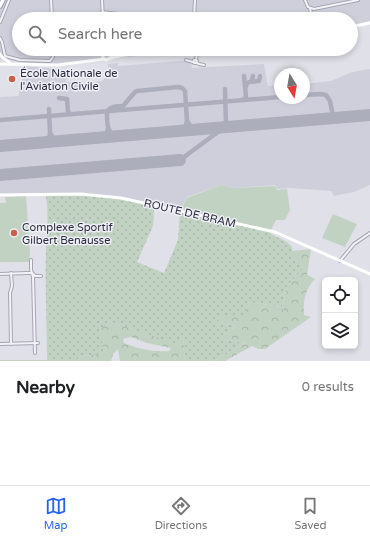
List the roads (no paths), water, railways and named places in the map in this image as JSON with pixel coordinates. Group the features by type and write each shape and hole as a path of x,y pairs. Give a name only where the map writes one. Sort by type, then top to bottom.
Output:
{"main road":[{"path":"0,6 3,0"},
{"path":"358,25 370,22"},
{"path":"0,54 9,62"},
{"path":"0,63 58,65 92,60 106,56 120,56"},
{"path":"0,63 9,62 29,64"},
{"name":"ROUTE DE BRAM","path":"0,196 81,194 121,198 275,232 370,274"}],"street":[{"path":"0,22 9,0"},
{"path":"51,0 52,12"},
{"path":"102,0 102,12"},
{"path":"194,12 195,0"},
{"path":"305,0 311,12"},
{"path":"310,8 314,9 358,0"},
{"path":"0,38 5,56 20,60 50,61 53,56"},
{"path":"192,56 195,61"},
{"path":"195,61 197,56"},
{"path":"186,60 195,61 204,65"},
{"path":"340,261 354,244 370,233"},
{"path":"31,260 36,344 35,353"},
{"path":"11,273 11,344"},
{"path":"0,274 32,273 35,276 41,276"},
{"path":"0,344 36,344"}],"place":[{"name":"École Nationale de l'Aviation Civile","path":"12,79"},
{"name":"Complexe Sportif Gilbert Benausse","path":"14,233"}]}
